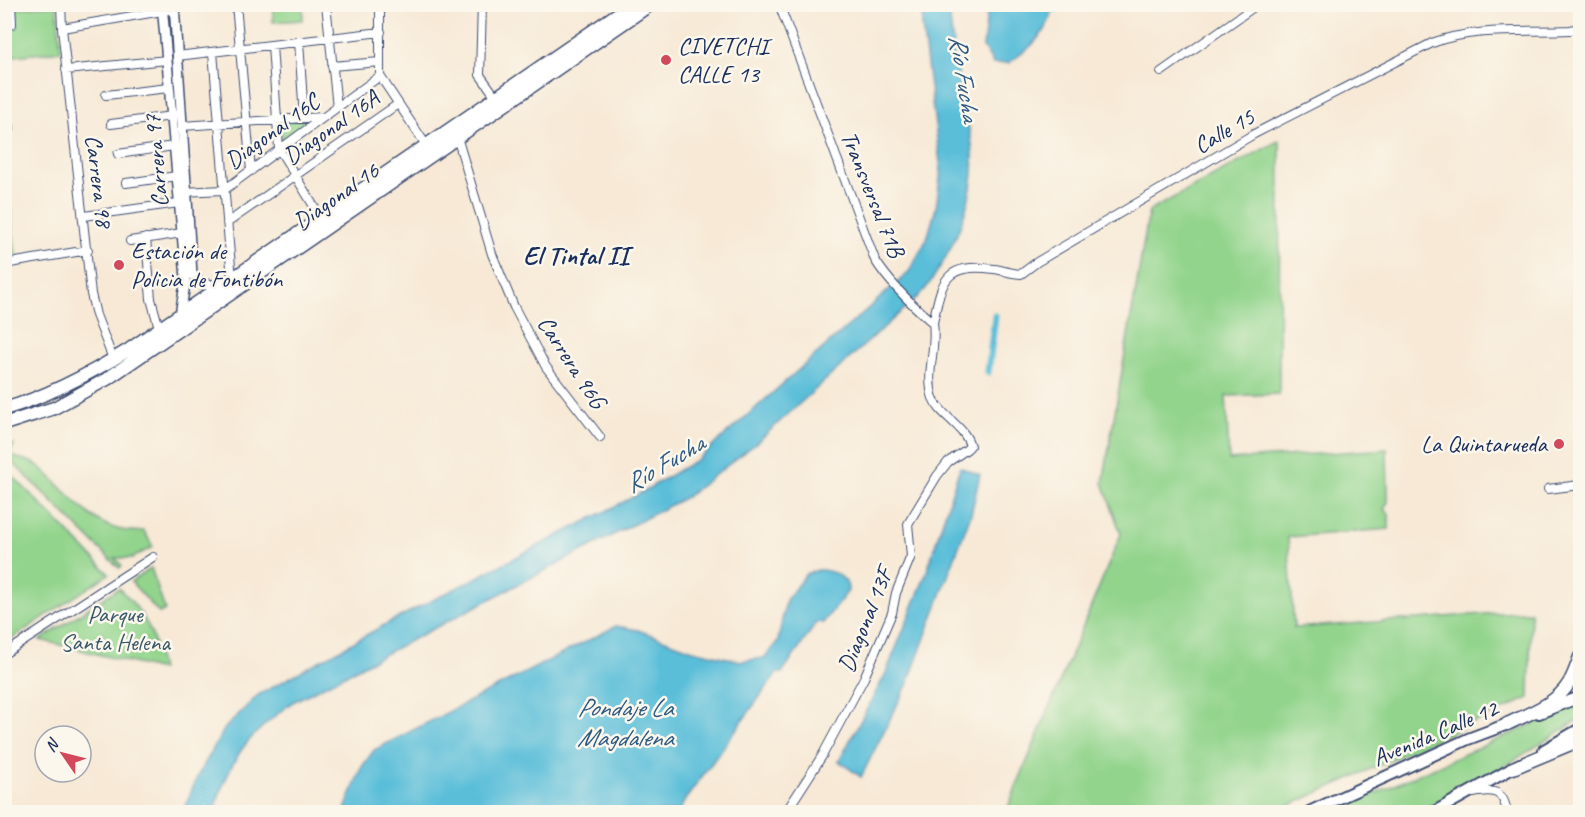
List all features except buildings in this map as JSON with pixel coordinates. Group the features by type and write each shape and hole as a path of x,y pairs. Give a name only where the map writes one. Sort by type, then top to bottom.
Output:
{"main road":[{"name":"Diagonal 16","path":"4,424 54,408 108,379 651,4"},
{"name":"Diagonal 16","path":"4,409 51,392 113,359 629,5"},
{"path":"1507,724 1542,706 1561,693 1569,683 1581,657"},
{"name":"Avenida Calle 12","path":"1309,813 1468,739 1581,697"},
{"path":"1434,813 1581,729"},
{"path":"1513,768 1581,740"}],"street":[{"path":"11,4 12,24"},
{"name":"Carrera 98","path":"61,4 66,70 88,250 91,294 96,315 113,359"},
{"path":"236,4 250,171"},
{"path":"326,4 337,107"},
{"path":"380,4 380,76 426,145"},
{"path":"482,4 480,75 496,97"},
{"name":"Transversal 71B","path":"779,4 875,260 884,275 913,306 933,323"},
{"path":"1161,72 1258,4"},
{"path":"62,28 174,7"},
{"name":"Carrera 97","path":"174,7 182,126 182,192 192,274 202,284 226,282"},
{"name":"Carrera 97","path":"163,8 174,147 177,176 182,192 179,203 186,285 180,315"},
{"name":"Calle 15","path":"933,323 941,287 949,275 958,269 995,269 1022,274 1037,262 1254,135 1432,43 1453,35 1581,28"},
{"path":"177,56 381,32"},
{"path":"299,42 304,118"},
{"path":"272,45 279,149 321,218"},
{"path":"213,52 227,223 226,282"},
{"path":"66,70 167,60"},
{"path":"332,66 380,62"},
{"name":"Diagonal 16C","path":"182,192 224,190 380,76"},
{"path":"106,96 170,88"},
{"path":"4,91 10,129 4,129"},
{"name":"Diagonal 16A","path":"227,223 398,104"},
{"path":"111,124 172,116"},
{"path":"182,126 324,117"},
{"name":"Carrera 96G","path":"458,137 492,255 514,307 546,367 600,437"},
{"path":"118,154 174,147"},
{"path":"126,183 177,176"},
{"path":"84,216 179,203"},
{"path":"130,241 182,233"},
{"path":"147,238 151,299 159,328"},
{"path":"4,264 88,250"},
{"name":"Diagonal 13F","path":"786,813 822,756 858,688 892,613 911,556 909,524 937,476 948,462 970,446 964,435 933,398 931,374 934,353 933,323"},
{"path":"1548,489 1581,485"},
{"path":"4,654 153,557"},
{"path":"1466,795 1494,791 1505,803 1507,813"}],"green space":[{"path":"57,5 61,51 5,57 5,29 16,28 17,8"},
{"path":"273,5 303,5 303,20 273,22"},
{"path":"316,119 282,144 281,120"},
{"path":"1280,140 1279,394 1226,396 1229,460 1387,449 1388,502 1384,509 1389,514 1389,529 1288,537 1294,628 1531,612 1529,698 1275,812 1006,812 1121,534 1103,483 1149,211"},
{"path":"5,184 7,184 16,256 5,259"},
{"path":"14,444 10,454 40,467 98,520 127,531 144,531 153,547 132,558 115,558 122,566 119,568 5,455 5,446"},
{"path":"10,473 109,574 5,643 4,494"},
{"path":"151,568 165,610 159,613 131,582"},
{"name":"Parque Santa Helena","path":"119,588 137,608 148,625 161,670 40,640"},
{"path":"1580,703 1580,719 1451,800 1423,812 1333,812"}],"water":[{"path":"988,4 1055,5 1045,30 1031,46 1009,63 993,64 983,47"},
{"path":"923,5 949,5 953,44 973,157 971,189 962,220 942,264 924,291 754,445 686,497 291,703 245,745 228,774 213,812 183,812 197,777 225,728 258,695 388,623 639,494 698,459 908,273 927,239 936,208 941,170 922,26"},
{"path":"960,467 980,475 971,514 908,683 861,777 839,761 885,675 926,574"},
{"name":"Pondaje La Magdalena","path":"818,570 838,575 846,581 848,591 823,623 817,622 782,673 777,673 685,800 679,812 344,812 361,768 374,750 616,626 638,630 693,650 741,661 764,658 778,641 786,600 806,574"}],"waterway":[{"path":"988,372 995,316"}],"place":[{"name":"CIVETCHI CALLE 13","path":"666,60"},
{"name":"Estación de Policia de Fontibón","path":"119,265"},
{"name":"La Quintarueda","path":"1559,444"}],"district":[{"name":"El Tintal II","path":"576,255"}],"water label":[{"name":"Río Fucha","path":"965,78"},
{"name":"Río Fucha","path":"664,463"}]}
